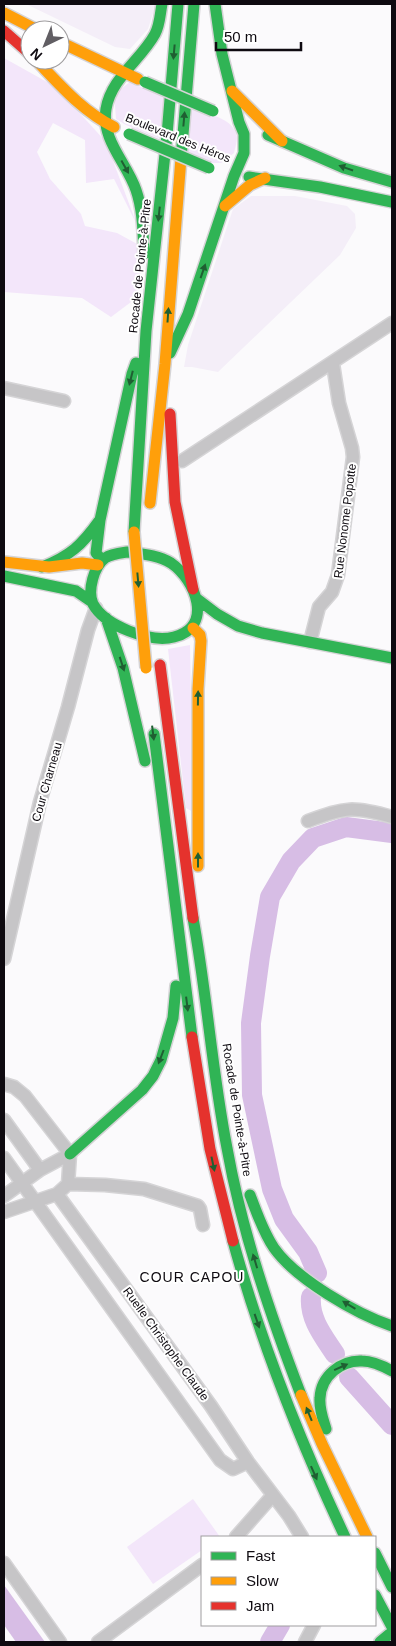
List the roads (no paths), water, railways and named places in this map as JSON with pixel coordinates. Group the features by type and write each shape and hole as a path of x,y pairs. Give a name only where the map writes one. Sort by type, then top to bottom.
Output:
{"main road":[{"path":"148,312 143,228 136,190 110,141 105,123 107,99 124,73 153,38 159,26 162,4"},
{"name":"Rocade de Pointe-à-Pitre","path":"146,672 134,532 146,331 167,134 178,4"},
{"path":"149,515 165,364 194,4"},
{"path":"165,364 188,314 224,207 222,172 244,153 244,134 239,122 222,54 215,4"},
{"path":"4,13 20,21"},
{"path":"4,31 20,45"},
{"path":"70,47 124,73 344,168 392,182"},
{"name":"Boulevard des Héros","path":"46,70 87,111 105,123 222,172 392,202"},
{"path":"230,88 282,141"},
{"path":"224,207 250,185 264,178"},
{"path":"140,351 147,289"},
{"path":"94,605 93,580 100,562 96,553 100,520 132,374 146,331"},
{"path":"177,338 170,416 175,502 194,594 203,626 200,635 197,732 198,944"},
{"path":"162,393 170,416"},
{"path":"42,567 65,558 74,552 100,520"},
{"path":"150,540 153,569"},
{"path":"4,562 56,567 100,562 118,553 127,552 157,557 172,563 180,570 194,594 217,614 238,626 262,633 392,658"},
{"path":"4,576 76,591 94,605 106,618 132,632 154,638 175,637 203,626 238,626"},
{"path":"106,618 123,668 175,904"},
{"name":"Rocade de Pointe-à-Pitre","path":"157,627 159,656 191,907 198,944 214,1070 227,1151 250,1242 289,1366 317,1435 366,1536"},
{"path":"153,726 198,1085 214,1169 250,1298 292,1419 315,1474 345,1536"},
{"path":"159,826 171,925 176,991"},
{"path":"70,1154 142,1090 153,1076 161,1060 173,1018 176,991 177,923"},
{"path":"213,1054 220,1066 241,1159"},
{"path":"247,1185 262,1226 282,1259 300,1274 344,1303 368,1317 392,1326"},
{"path":"351,1506 344,1478 323,1419 320,1405 323,1385 326,1377 334,1369 353,1362 372,1362 392,1371"},
{"path":"376,1555 392,1587"},
{"path":"376,1597 392,1627"},
{"path":"380,1642 392,1632"}],"street":[{"path":"182,461 333,364 392,323"},
{"name":"Rue Nonome Popotte","path":"310,642 319,607 332,592 338,575 353,457 340,404 333,364"},
{"path":"4,388 64,401"},
{"name":"Cour Charneau","path":"4,959 40,802 68,707 94,605"},
{"path":"308,821 336,811 352,808 368,810 392,817"},
{"path":"4,1084 14,1087 25,1096 70,1154 68,1184"},
{"path":"4,1120 40,1170"},
{"path":"4,1196 40,1170 70,1154"},
{"path":"4,1158 220,1460 233,1469 248,1462"},
{"path":"4,1212 57,1194 68,1184 105,1184 144,1189 198,1206 203,1225"},
{"name":"Ruelle Christophe Claude","path":"57,1194 211,1406 248,1462 301,1536"},
{"path":"237,1536 273,1495"},
{"path":"4,1563 60,1642"},
{"path":"98,1642 201,1566"},
{"path":"305,1642 313,1626"}],"waterway":[{"path":"317,1273 308,1252 284,1219 272,1189 252,1095 251,1023 270,897 291,861 313,838 346,827 392,833"},
{"path":"311,1297 312,1313 322,1334 335,1354"},
{"path":"349,1377 392,1425"},
{"path":"270,1642 279,1626"}],"district":[{"name":"COUR CAPOU","path":"192,1277"}]}
